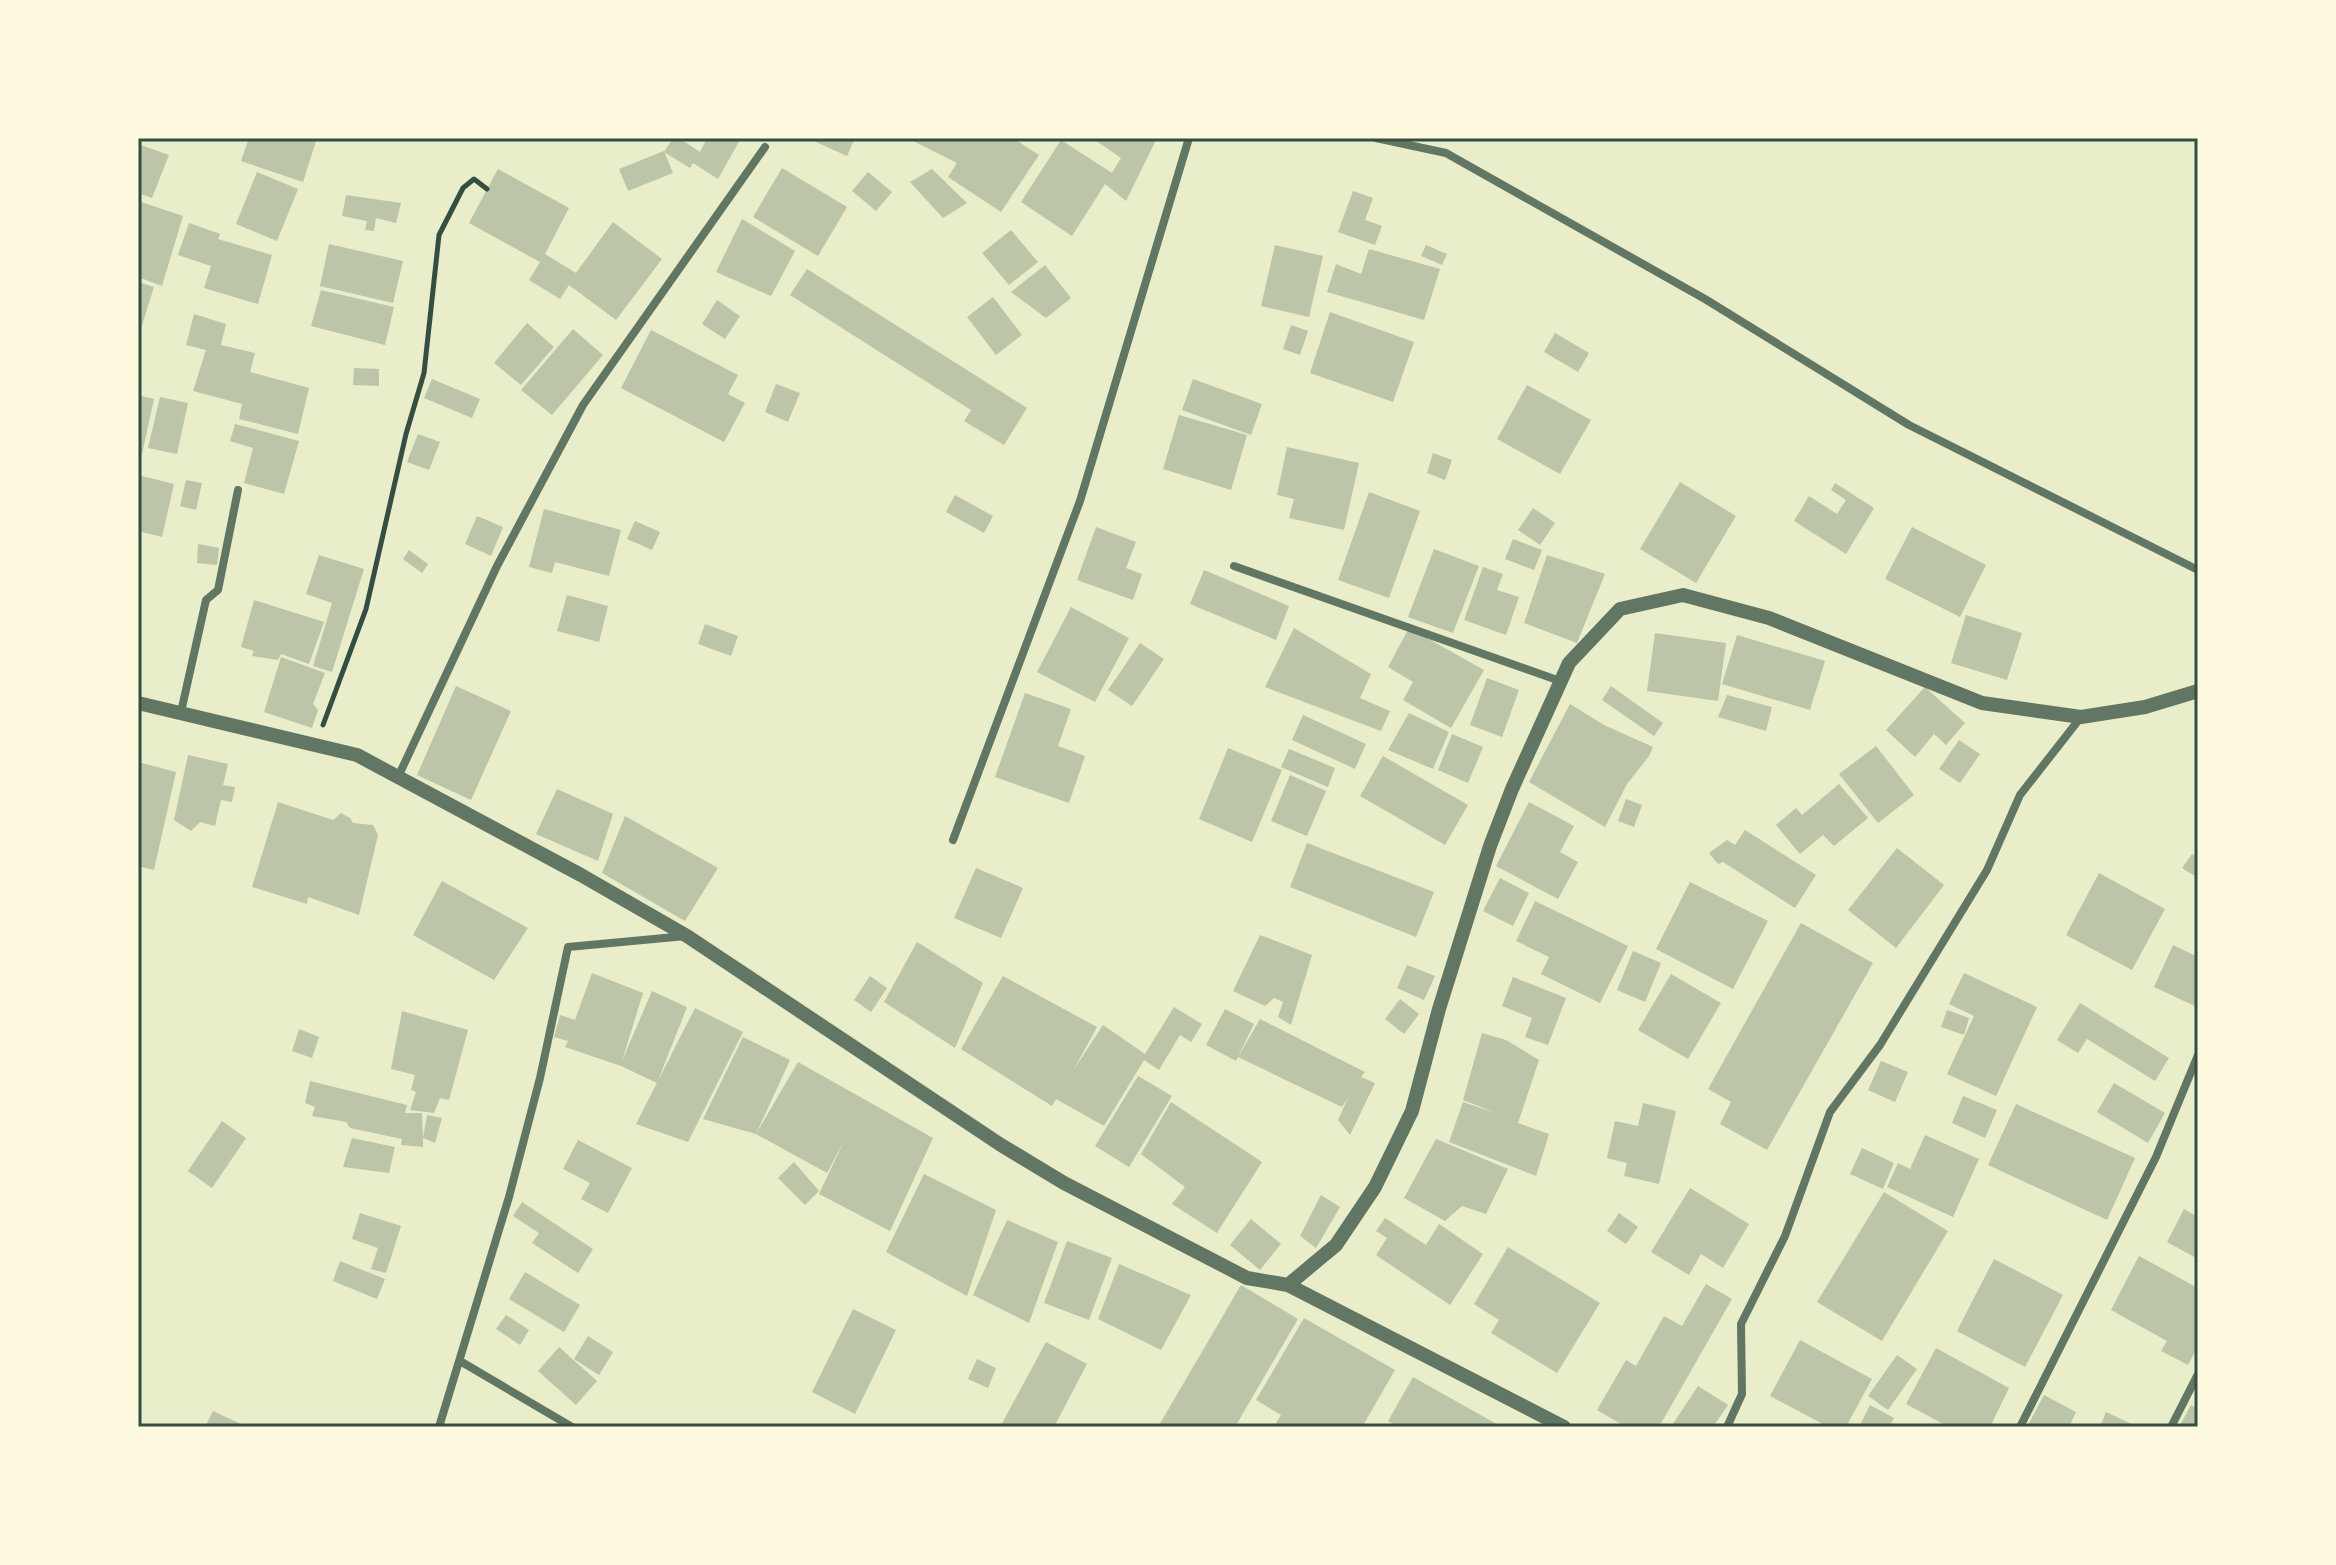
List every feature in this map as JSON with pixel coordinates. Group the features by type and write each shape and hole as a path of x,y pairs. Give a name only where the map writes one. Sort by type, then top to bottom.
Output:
{"street":[{"path":"953,840 1080,501 1189,138"},
{"path":"1376,138 1446,153 1705,299 1909,425 2198,570"},
{"path":"398,777 497,566 583,405 765,147"},
{"path":"181,712 206,600 218,590 238,490"},
{"path":"1234,566 1560,681"},
{"path":"1288,1285 1336,1245 1375,1187 1412,1111 1439,1009 1490,846 1569,663 1620,609 1683,595 1769,618 1982,703 2081,717 2145,707 2198,691"},
{"path":"138,703 357,755 581,875 687,936 1001,1145 1064,1183 1247,1278 1288,1285 1554,1425"},
{"path":"1727,1427 1742,1394 1741,1324 1785,1236 1830,1112 1880,1045 1971,897 1987,870 2020,795 2081,717"},
{"path":"439,1427 513,1182 540,1078 568,947 687,936"},
{"path":"2020,1427 2156,1157 2198,1055"},
{"path":"460,1361 572,1427"},
{"path":"2171,1427 2198,1374"}],"path":[{"path":"315,745 366,609 406,434 424,373 439,235 463,188 474,179 487,189"}],"building":[{"path":"249,138 317,138 303,182 241,161"},
{"path":"673,138 679,138 700,152 707,138 741,138 718,179 693,163 690,168 664,152"},
{"path":"807,138 855,138 847,156"},
{"path":"907,138 1013,138 1039,155 1001,212 948,177 957,163"},
{"path":"1092,138 1149,138 1155,142 1126,201 1105,184 1072,236 1021,202 1061,140 1112,173 1121,158"},
{"path":"138,144 169,155 152,198 138,193"},
{"path":"664,151 673,173 628,191 619,169"},
{"path":"782,168 847,207 818,256 753,217"},
{"path":"498,169 569,208 545,254 576,273 613,222 662,259 616,320 569,285 560,299 529,280 540,262 469,223"},
{"path":"932,169 967,203 943,218 910,182"},
{"path":"257,172 298,189 277,241 236,224"},
{"path":"868,172 892,192 876,211 852,191"},
{"path":"1353,191 1373,198 1365,220 1382,226 1375,245 1338,232"},
{"path":"346,195 401,203 396,223 376,218 374,231 365,230 367,221 342,216"},
{"path":"138,201 183,216 162,286 138,277"},
{"path":"742,219 795,251 771,296 716,272"},
{"path":"189,223 220,234 218,239 272,255 258,304 204,288 211,266 178,255"},
{"path":"1011,230 1038,262 1009,285 982,253"},
{"path":"329,244 403,261 393,303 320,286"},
{"path":"1275,245 1323,256 1309,317 1261,306"},
{"path":"1426,245 1447,254 1442,265 1421,256"},
{"path":"1369,249 1440,269 1424,320 1327,292 1336,264 1361,274"},
{"path":"1045,265 1071,298 1046,318 1011,292"},
{"path":"807,269 1027,408 1004,445 964,421 971,410 790,295"},
{"path":"138,282 154,287 139,335 138,335"},
{"path":"321,290 394,307 385,345 311,326"},
{"path":"993,297 1022,335 996,355 967,317"},
{"path":"717,300 740,316 725,339 702,324"},
{"path":"1330,312 1414,342 1393,402 1310,373"},
{"path":"194,314 226,324 221,345 255,353 250,372 309,388 298,434 239,419 242,404 193,391 206,350 186,345"},
{"path":"527,323 554,347 521,385 494,363"},
{"path":"1291,325 1308,331 1300,355 1283,349"},
{"path":"573,329 603,355 552,415 521,390"},
{"path":"651,330 738,375 728,394 745,403 724,442 621,388"},
{"path":"1555,333 1589,353 1578,372 1544,352"},
{"path":"354,368 379,369 379,386 353,385"},
{"path":"432,379 480,399 472,418 424,398"},
{"path":"1193,379 1262,404 1251,435 1182,410"},
{"path":"776,384 800,393 788,422 765,412"},
{"path":"1527,385 1591,420 1560,474 1497,439"},
{"path":"138,395 154,399 142,454 138,453"},
{"path":"160,397 188,403 177,454 148,448"},
{"path":"1179,415 1247,435 1231,490 1163,469"},
{"path":"235,424 299,441 284,494 244,483 253,448 230,441"},
{"path":"418,434 440,442 429,470 407,462"},
{"path":"1287,447 1359,463 1344,530 1289,518 1294,499 1277,495"},
{"path":"1433,453 1452,460 1445,480 1427,473"},
{"path":"138,475 174,484 162,537 138,531"},
{"path":"186,480 202,483 196,510 180,506"},
{"path":"1680,482 1736,516 1696,583 1640,549"},
{"path":"1835,483 1874,508 1846,554 1794,521 1809,496 1837,514 1846,500 1831,490"},
{"path":"1369,492 1420,511 1389,598 1338,580"},
{"path":"955,495 993,516 984,533 946,512"},
{"path":"1533,508 1555,523 1540,545 1518,530"},
{"path":"544,509 621,530 609,576 555,562 552,573 529,567"},
{"path":"477,516 503,527 491,556 465,544"},
{"path":"635,521 660,532 652,550 627,539"},
{"path":"1096,527 1136,542 1126,568 1142,574 1133,600 1077,580"},
{"path":"1912,527 1986,565 1960,617 1885,579"},
{"path":"1513,539 1542,550 1534,570 1505,559"},
{"path":"198,544 219,548 217,565 197,563"},
{"path":"1434,549 1479,566 1453,633 1408,617"},
{"path":"409,550 428,564 422,573 403,559"},
{"path":"319,555 364,569 332,672 313,666 332,603 306,594"},
{"path":"1547,555 1605,574 1577,643 1524,623"},
{"path":"1483,567 1503,574 1497,590 1519,597 1506,635 1464,620"},
{"path":"1204,570 1289,606 1276,640 1190,604"},
{"path":"567,595 608,606 599,642 557,631"},
{"path":"254,600 324,622 309,664 281,654 278,660 252,656 254,651 241,647"},
{"path":"1071,607 1129,638 1095,702 1037,672"},
{"path":"1966,615 2022,633 2007,680 1951,663"},
{"path":"705,624 738,636 731,656 698,644"},
{"path":"1294,628 1371,674 1360,698 1390,711 1381,731 1265,687"},
{"path":"1409,628 1484,670 1451,728 1403,700 1413,682 1388,667"},
{"path":"1655,633 1726,643 1718,701 1647,691"},
{"path":"1737,635 1825,661 1810,710 1722,684"},
{"path":"1140,643 1164,659 1132,706 1108,690"},
{"path":"281,657 325,673 313,704 318,710 312,728 264,712"},
{"path":"1487,678 1519,690 1502,737 1470,725"},
{"path":"456,686 511,711 471,800 417,775"},
{"path":"1611,686 1663,723 1654,736 1602,700"},
{"path":"1925,687 1965,723 1946,745 1934,734 1915,757 1886,730"},
{"path":"1025,693 1071,709 1058,746 1085,756 1069,803 995,777"},
{"path":"1727,695 1772,707 1766,731 1718,717"},
{"path":"1570,704 1604,725 1653,747 1627,784 1605,827 1529,782"},
{"path":"1409,713 1449,732 1433,769 1388,750"},
{"path":"1303,715 1366,744 1355,769 1292,740"},
{"path":"1452,734 1483,747 1468,783 1438,770"},
{"path":"1959,740 1980,754 1960,783 1939,769"},
{"path":"1876,746 1914,795 1878,823 1839,774"},
{"path":"1228,748 1282,770 1252,842 1199,819"},
{"path":"1289,749 1335,768 1328,787 1281,767"},
{"path":"188,755 228,764 223,785 235,787 232,802 221,800 215,826 200,822 191,831 174,820"},
{"path":"1383,756 1468,805 1445,845 1360,796"},
{"path":"138,762 176,772 154,870 138,866"},
{"path":"1290,775 1326,791 1307,836 1271,821"},
{"path":"1839,784 1868,818 1834,846 1823,835 1800,854 1776,825 1796,808 1802,815"},
{"path":"557,789 613,814 598,861 536,834"},
{"path":"1626,799 1642,805 1634,827 1618,821"},
{"path":"278,802 333,820 341,813 353,823 373,825 378,835 359,915 308,897 307,904 252,887"},
{"path":"1529,802 1574,826 1560,852 1578,862 1558,899 1496,866"},
{"path":"625,816 718,868 685,921 602,873"},
{"path":"1745,830 1816,875 1795,908 1723,862 1718,864 1709,853 1727,840 1735,845"},
{"path":"1307,843 1434,892 1416,937 1290,887"},
{"path":"1897,848 1944,885 1896,948 1848,910"},
{"path":"2192,854 2198,857 2198,878 2182,868"},
{"path":"976,868 1023,888 1001,938 954,918"},
{"path":"2099,873 2165,909 2132,970 2066,935"},
{"path":"1500,878 1529,893 1513,926 1483,911"},
{"path":"442,881 528,928 494,980 413,935"},
{"path":"1690,882 1768,921 1733,989 1656,949"},
{"path":"1535,901 1628,946 1600,1003 1541,974 1549,957 1516,941"},
{"path":"1801,923 1873,963 1767,1150 1720,1124 1731,1102 1708,1089"},
{"path":"1260,935 1312,955 1291,1025 1278,1017 1283,1002 1274,998 1265,1006 1233,991"},
{"path":"917,942 983,983 955,1048 884,1002"},
{"path":"2173,945 2198,957 2197,1007 2154,987"},
{"path":"1633,951 1661,963 1645,1002 1617,990"},
{"path":"1407,965 1435,976 1424,1000 1397,988"},
{"path":"592,973 643,993 622,1061 652,991 687,1007 657,1083 621,1066 565,1047 568,1041 554,1037 560,1015 575,1020"},
{"path":"1964,973 2037,1007 1996,1096 1947,1074 1974,1016 1949,1004"},
{"path":"1671,974 1721,1003 1688,1059 1638,1030"},
{"path":"870,976 887,988 871,1012 854,1000"},
{"path":"1003,976 1097,1027 1073,1071 1103,1025 1145,1054 1174,1007 1202,1024 1191,1042 1180,1035 1159,1070 1144,1060 1104,1126 1056,1099 1052,1106 961,1049"},
{"path":"1513,977 1566,998 1548,1045 1525,1037 1532,1018 1502,1006"},
{"path":"1400,999 1419,1014 1404,1034 1385,1019"},
{"path":"2080,1003 2169,1058 2155,1081 2087,1039 2078,1053 2057,1040"},
{"path":"695,1008 743,1032 688,1142 636,1124"},
{"path":"1225,1009 1254,1024 1236,1061 1206,1045"},
{"path":"1947,1010 1969,1018 1964,1035 1941,1027"},
{"path":"402,1011 468,1030 449,1100 440,1098 434,1113 410,1110 416,1092 411,1090 415,1075 391,1069"},
{"path":"1260,1019 1365,1072 1361,1077 1375,1083 1350,1135 1338,1120 1348,1098 1342,1107 1238,1057"},
{"path":"299,1029 319,1037 312,1058 292,1051"},
{"path":"1482,1033 1506,1040 1539,1060 1518,1123 1549,1134 1536,1176 1449,1142 1463,1102 1499,1114 1463,1100"},
{"path":"743,1037 790,1060 756,1134 703,1119"},
{"path":"1881,1061 1908,1072 1895,1102 1868,1090"},
{"path":"798,1062 933,1138 890,1231 819,1194 845,1139 827,1173 756,1134"},
{"path":"1138,1076 1172,1096 1129,1167 1095,1146"},
{"path":"310,1081 407,1105 405,1113 422,1113 423,1147 401,1145 402,1139 350,1128 346,1122 312,1116 315,1107 305,1103"},
{"path":"2114,1083 2165,1113 2148,1143 2097,1112"},
{"path":"1963,1096 1997,1110 1985,1138 1952,1123"},
{"path":"1171,1102 1262,1162 1217,1233 1172,1204 1185,1187 1141,1154"},
{"path":"1643,1103 1676,1111 1659,1184 1624,1176 1627,1163 1607,1158 1615,1121 1638,1126"},
{"path":"2016,1104 2135,1158 2107,1220 1988,1165"},
{"path":"427,1115 442,1118 435,1143 423,1138"},
{"path":"222,1121 246,1138 212,1188 188,1171"},
{"path":"1925,1135 1979,1159 1953,1217 1887,1187 1898,1163 1910,1169"},
{"path":"352,1138 395,1147 389,1173 343,1167"},
{"path":"1436,1139 1508,1169 1486,1214 1462,1206 1445,1221 1404,1198"},
{"path":"578,1140 632,1168 608,1213 581,1199 590,1183 563,1169"},
{"path":"1862,1148 1894,1163 1883,1189 1850,1174"},
{"path":"794,1162 819,1191 805,1205 778,1178"},
{"path":"924,1174 996,1210 967,1296 886,1252"},
{"path":"1690,1188 1749,1224 1723,1268 1701,1254 1689,1275 1651,1252"},
{"path":"1884,1192 1948,1231 1882,1341 1817,1302"},
{"path":"1321,1195 1340,1207 1316,1248 1300,1236"},
{"path":"522,1202 593,1249 578,1273 532,1243 539,1233 513,1216"},
{"path":"2184,1209 2198,1217 2198,1259 2167,1242"},
{"path":"360,1213 401,1226 386,1273 371,1269 378,1248 352,1239"},
{"path":"1619,1213 1638,1227 1626,1244 1607,1231"},
{"path":"1385,1218 1426,1245 1439,1224 1483,1254 1450,1305 1376,1255 1387,1238 1376,1231"},
{"path":"1251,1219 1281,1244 1260,1270 1230,1245"},
{"path":"1007,1220 1058,1242 1029,1323 973,1295"},
{"path":"1067,1241 1112,1258 1089,1320 1044,1303"},
{"path":"1508,1247 1600,1303 1557,1373 1491,1333 1499,1320 1474,1304"},
{"path":"2139,1256 2198,1288 2198,1346 2188,1365 2161,1351 2167,1341 2111,1310"},
{"path":"1994,1259 2063,1295 2025,1367 1957,1331"},
{"path":"340,1261 385,1279 377,1299 333,1281"},
{"path":"1119,1264 1191,1295 1161,1350 1098,1319"},
{"path":"525,1272 580,1305 564,1332 509,1299"},
{"path":"1706,1284 1732,1299 1659,1427 1626,1427 1597,1410 1626,1360 1636,1366 1664,1316 1682,1326"},
{"path":"1241,1285 1298,1319 1235,1427 1158,1427"},
{"path":"853,1309 896,1330 855,1414 812,1392"},
{"path":"506,1315 529,1330 520,1345 496,1329"},
{"path":"1304,1318 1395,1370 1362,1427 1282,1427 1276,1423 1281,1415 1256,1400"},
{"path":"588,1336 613,1352 599,1375 574,1359"},
{"path":"1800,1340 1872,1379 1848,1423 1856,1427 1819,1427 1821,1423 1770,1396"},
{"path":"1046,1342 1087,1364 1054,1427 1000,1427"},
{"path":"559,1347 597,1381 576,1405 538,1371"},
{"path":"1936,1348 2009,1388 1990,1427 1949,1427 1906,1404"},
{"path":"1897,1355 1917,1369 1888,1410 1868,1396"},
{"path":"977,1359 996,1368 988,1388 968,1379"},
{"path":"1413,1377 1502,1427 1398,1427 1388,1421"},
{"path":"1698,1386 1728,1405 1713,1427 1671,1427"},
{"path":"2044,1395 2076,1412 2069,1427 2027,1427"},
{"path":"1870,1405 1894,1418 1889,1427 1859,1427"},
{"path":"2191,1405 2198,1409 2198,1427 2179,1427"},
{"path":"213,1411 247,1427 205,1427"},
{"path":"2106,1412 2138,1427 2100,1427"}]}
